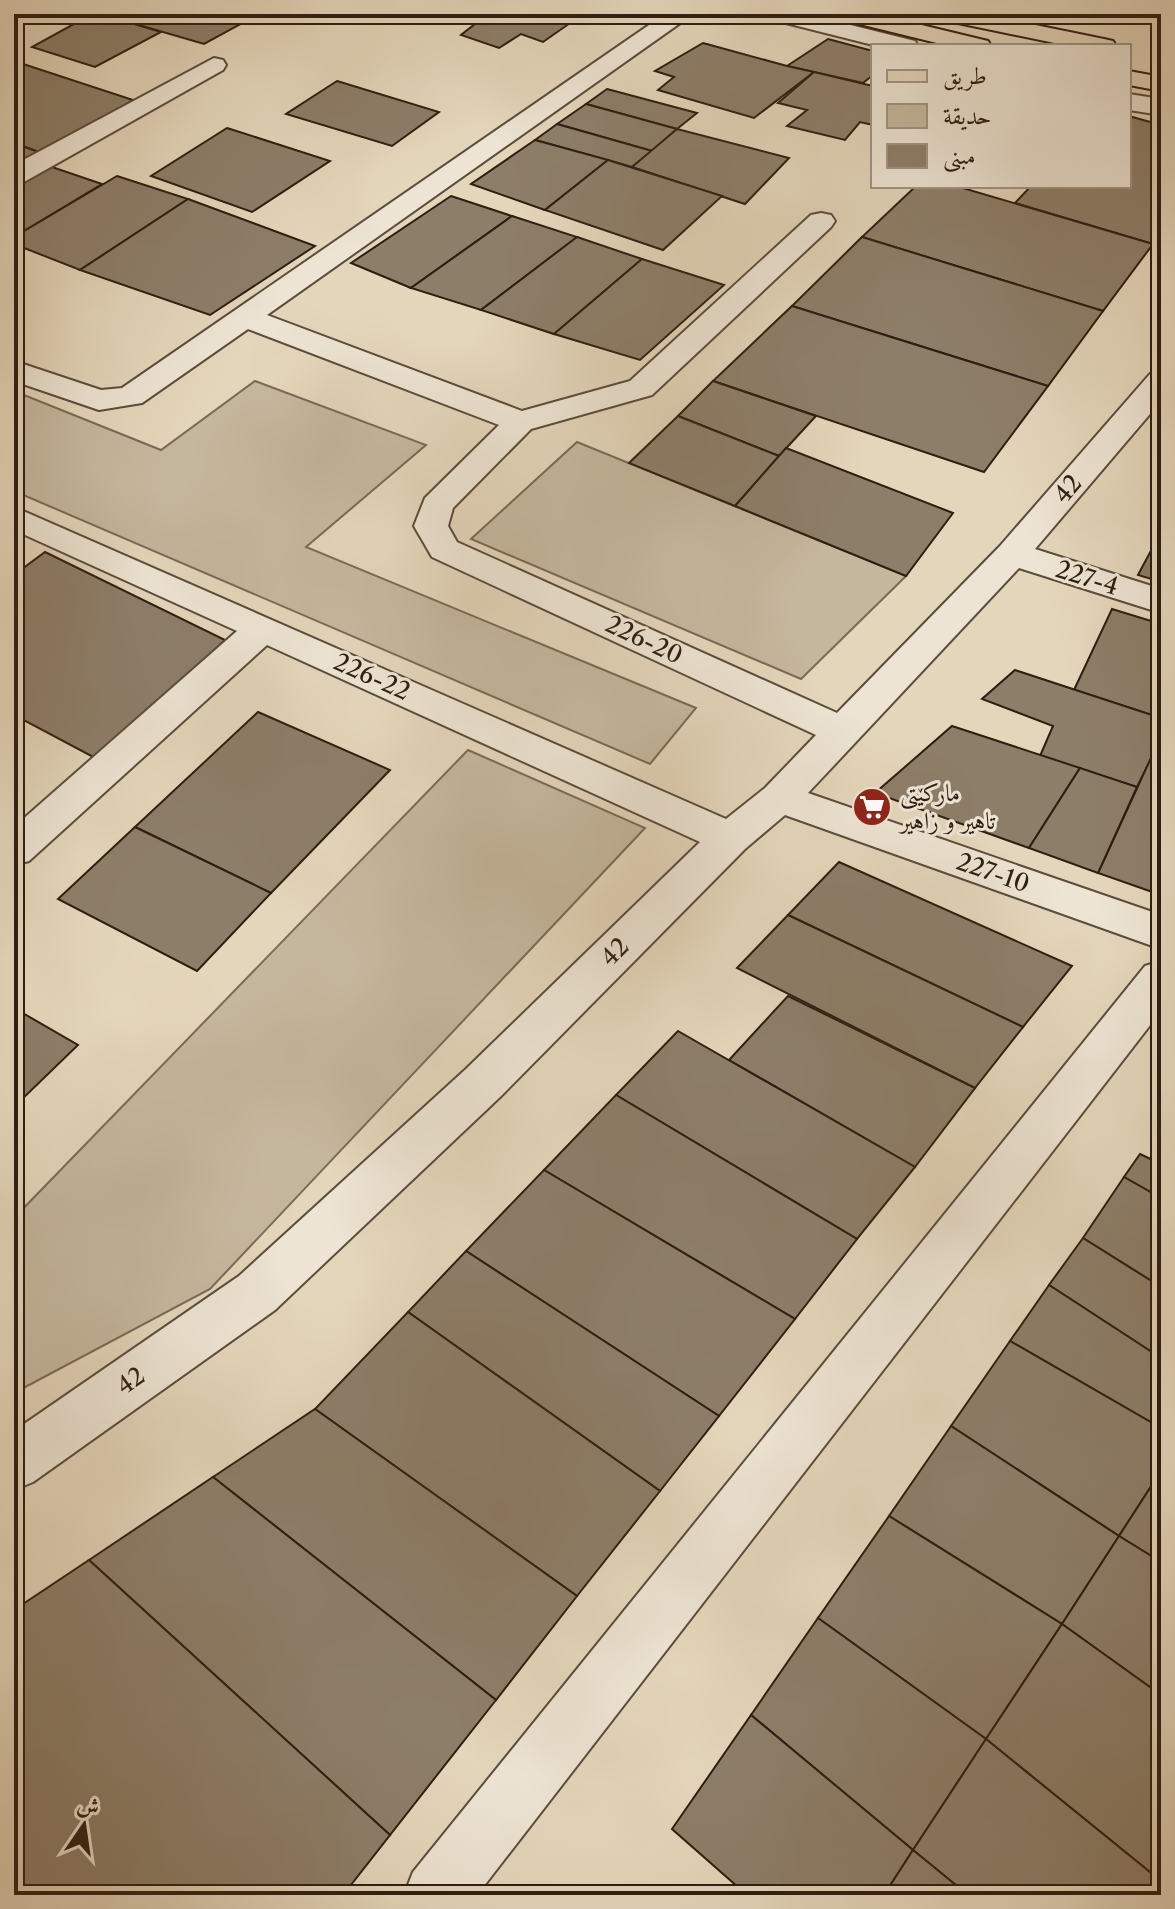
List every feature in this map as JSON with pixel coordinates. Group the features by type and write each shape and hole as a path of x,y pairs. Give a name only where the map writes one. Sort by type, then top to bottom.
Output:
{"main road":[{"path":"847,14 971,44"},
{"path":"948,14 1094,44"},
{"path":"1131,78 1161,84"}],"street":[{"path":"14,370 95,399 119,400 131,396 681,14"},
{"path":"778,14 898,44"},
{"path":"1150,14 1161,16"},
{"path":"14,176 214,65"},
{"path":"1131,102 1161,107"},
{"path":"245,317 520,422 641,388 821,221"},
{"name":"42","path":"14,1463 257,1293 483,1083 730,838 779,798 843,732 1012,554 1161,381"},
{"name":"226-20","path":"520,422 437,505 431,526 444,549 843,732"},
{"name":"226-22","path":"14,517 730,838"},
{"name":"227-4","path":"1012,554 1161,601"},
{"path":"14,850 113,765 263,628"},
{"name":"227-10","path":"779,798 1161,932"},
{"path":"436,1895 1161,978"}],"green space":[{"path":"255,381 426,445 306,547 696,708 650,764 14,491 14,391 161,450"},
{"path":"577,442 906,576 801,679 471,539"},
{"path":"468,750 645,828 210,1289 14,1393 14,1218"}],"building":[{"path":"92,14 161,32 95,67 32,47"},
{"path":"101,14 259,14 204,44"},
{"path":"370,14 410,14 398,22"},
{"path":"464,14 583,14 543,42 521,34 499,48 461,35 480,20"},
{"path":"828,39 871,50 871,77 863,83 787,66"},
{"path":"703,43 814,72 754,118 658,90 674,77 655,71"},
{"path":"14,61 133,100 44,154 14,143"},
{"path":"814,72 871,86 871,125 860,122 845,140 787,126 807,110 778,103"},
{"path":"337,81 439,112 392,146 286,114"},
{"path":"607,89 697,113 677,129 586,104"},
{"path":"586,104 677,129 652,151 557,124"},
{"path":"1131,117 1161,125 1161,234 1153,244 1015,203 1029,188 1131,188"},
{"path":"557,124 652,151 632,167 535,140"},
{"path":"227,128 330,161 252,212 151,176"},
{"path":"677,129 789,158 745,204 632,167"},
{"path":"535,140 608,160 545,210 471,184"},
{"path":"14,143 44,154 14,169"},
{"path":"608,160 722,196 663,250 545,210"},
{"path":"49,166 102,184 14,237 14,185"},
{"path":"117,176 188,199 80,270 14,244 14,237"},
{"path":"914,188 963,188 1153,244 1103,311 862,237"},
{"path":"451,196 512,216 411,288 351,263"},
{"path":"188,199 315,246 210,315 80,270"},
{"path":"512,216 577,237 481,310 411,288"},
{"path":"577,237 642,259 554,334 481,310"},
{"path":"862,237 1103,311 1048,386 792,306"},
{"path":"642,259 724,285 640,360 554,334"},
{"path":"792,306 1048,386 984,472 713,381"},
{"path":"713,381 816,416 779,456 678,416"},
{"path":"678,416 779,456 735,506 629,463"},
{"path":"786,448 953,513 906,576 735,506"},
{"path":"1161,532 1161,582 1138,575"},
{"path":"45,552 225,640 97,759 14,715 14,575"},
{"path":"1112,609 1161,624 1161,718 1074,690"},
{"path":"1015,670 1161,718 1161,739 1137,787 1040,756 1053,726 982,699"},
{"path":"258,712 390,770 271,893 135,827"},
{"path":"952,726 1080,768 1029,848 875,793"},
{"path":"1156,747 1161,748 1161,895 1098,873"},
{"path":"1080,768 1137,787 1098,873 1029,848"},
{"path":"135,827 271,893 197,971 58,899"},
{"path":"839,862 1072,966 1023,1027 788,915"},
{"path":"788,915 1023,1027 975,1088 737,968"},
{"path":"788,996 975,1088 915,1167 729,1060"},
{"path":"14,1008 78,1045 14,1107"},
{"path":"678,1031 915,1167 857,1239 616,1095"},
{"path":"616,1095 857,1239 795,1319 544,1170"},
{"path":"1140,1154 1161,1164 1161,1198 1124,1177"},
{"path":"544,1170 795,1319 719,1416 466,1251"},
{"path":"1124,1177 1161,1198 1161,1287 1083,1238"},
{"path":"1083,1238 1161,1287 1161,1358 1049,1285"},
{"path":"466,1251 719,1416 660,1491 408,1312"},
{"path":"1049,1285 1161,1358 1161,1428 1010,1341"},
{"path":"408,1312 660,1491 577,1596 315,1409"},
{"path":"1010,1341 1161,1428 1161,1471 1119,1536 951,1426"},
{"path":"315,1409 577,1596 496,1700 213,1477"},
{"path":"951,1426 1119,1536 1062,1624 889,1516"},
{"path":"1161,1471 1161,1562 1119,1536"},
{"path":"213,1477 496,1700 390,1835 89,1560"},
{"path":"889,1516 1062,1624 986,1739 818,1618"},
{"path":"1119,1536 1161,1562 1161,1695 1062,1624"},
{"path":"89,1560 390,1835 343,1895 14,1895 14,1610"},
{"path":"818,1618 986,1739 913,1850 751,1715"},
{"path":"1062,1624 1161,1695 1161,1881 986,1739"},
{"path":"751,1715 913,1850 884,1895 747,1895 672,1829"},
{"path":"986,1739 1161,1881 1161,1895 968,1895 913,1850"},
{"path":"913,1850 968,1895 884,1895"}],"place":[{"name":"ماركێتی تاهیر و زاهیر","path":"872,807"}]}
